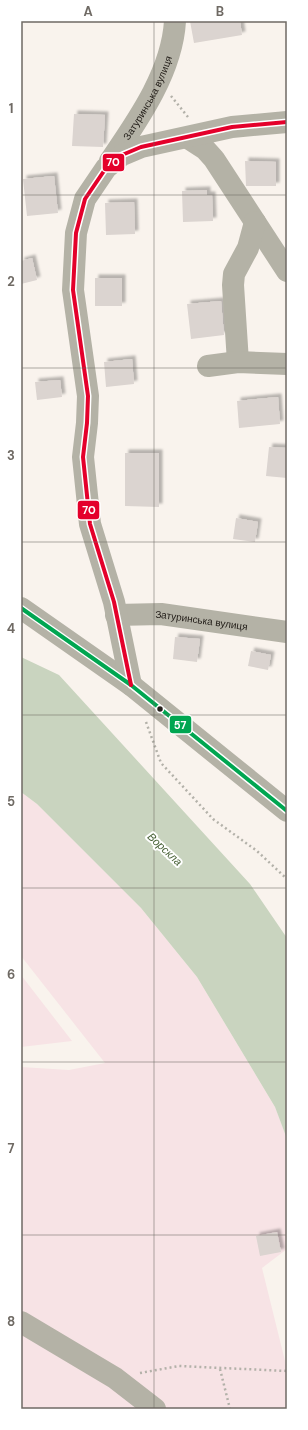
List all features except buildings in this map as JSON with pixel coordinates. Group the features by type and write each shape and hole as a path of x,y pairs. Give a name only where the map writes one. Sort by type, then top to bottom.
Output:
{"street":[{"name":"Затуринська вулиця","path":"138,691 90,524 83,457 87,423 88,396 73,290 77,226 85,199 126,137 156,86 169,56 174,37 175,21"},
{"name":"Затуринська вулиця","path":"106,168 122,155 189,128 232,127 287,122"},
{"path":"189,128 214,159 287,271"},
{"path":"238,362 233,292 234,274 248,248 255,222"},
{"path":"208,366 238,362 287,364"},
{"path":"21,608 138,691 287,811"},
{"name":"Затуринська вулиця","path":"116,615 161,614 287,632"},
{"path":"21,1322 115,1378 155,1409"}],"path":[{"path":"170,93 189,128"},
{"path":"138,691 143,716 161,763 213,819 257,851 287,879"},
{"path":"115,1378 179,1366 287,1371"},
{"path":"220,1369 230,1409"}],"shaded area":[{"path":"21,792 37,804 141,908 197,977 275,1107 287,1139 287,1249 262,1268 287,1369 287,1409 21,1409 21,1067 69,1070 105,1063 21,956"},
{"path":"21,975 72,1041 21,1047"}],"water":[{"name":"Ворскла","path":"21,657 59,675 250,884 287,938 287,1139 275,1107 197,977 141,908 37,804 21,792"}],"transit line":[{"name":"70","path":"131,685 114,602 90,524 83,457 87,423 88,396 73,290 76,233 85,199 106,168 122,155 141,147 232,127 287,122"},
{"name":"57","path":"21,608 131,685 287,811"}]}
